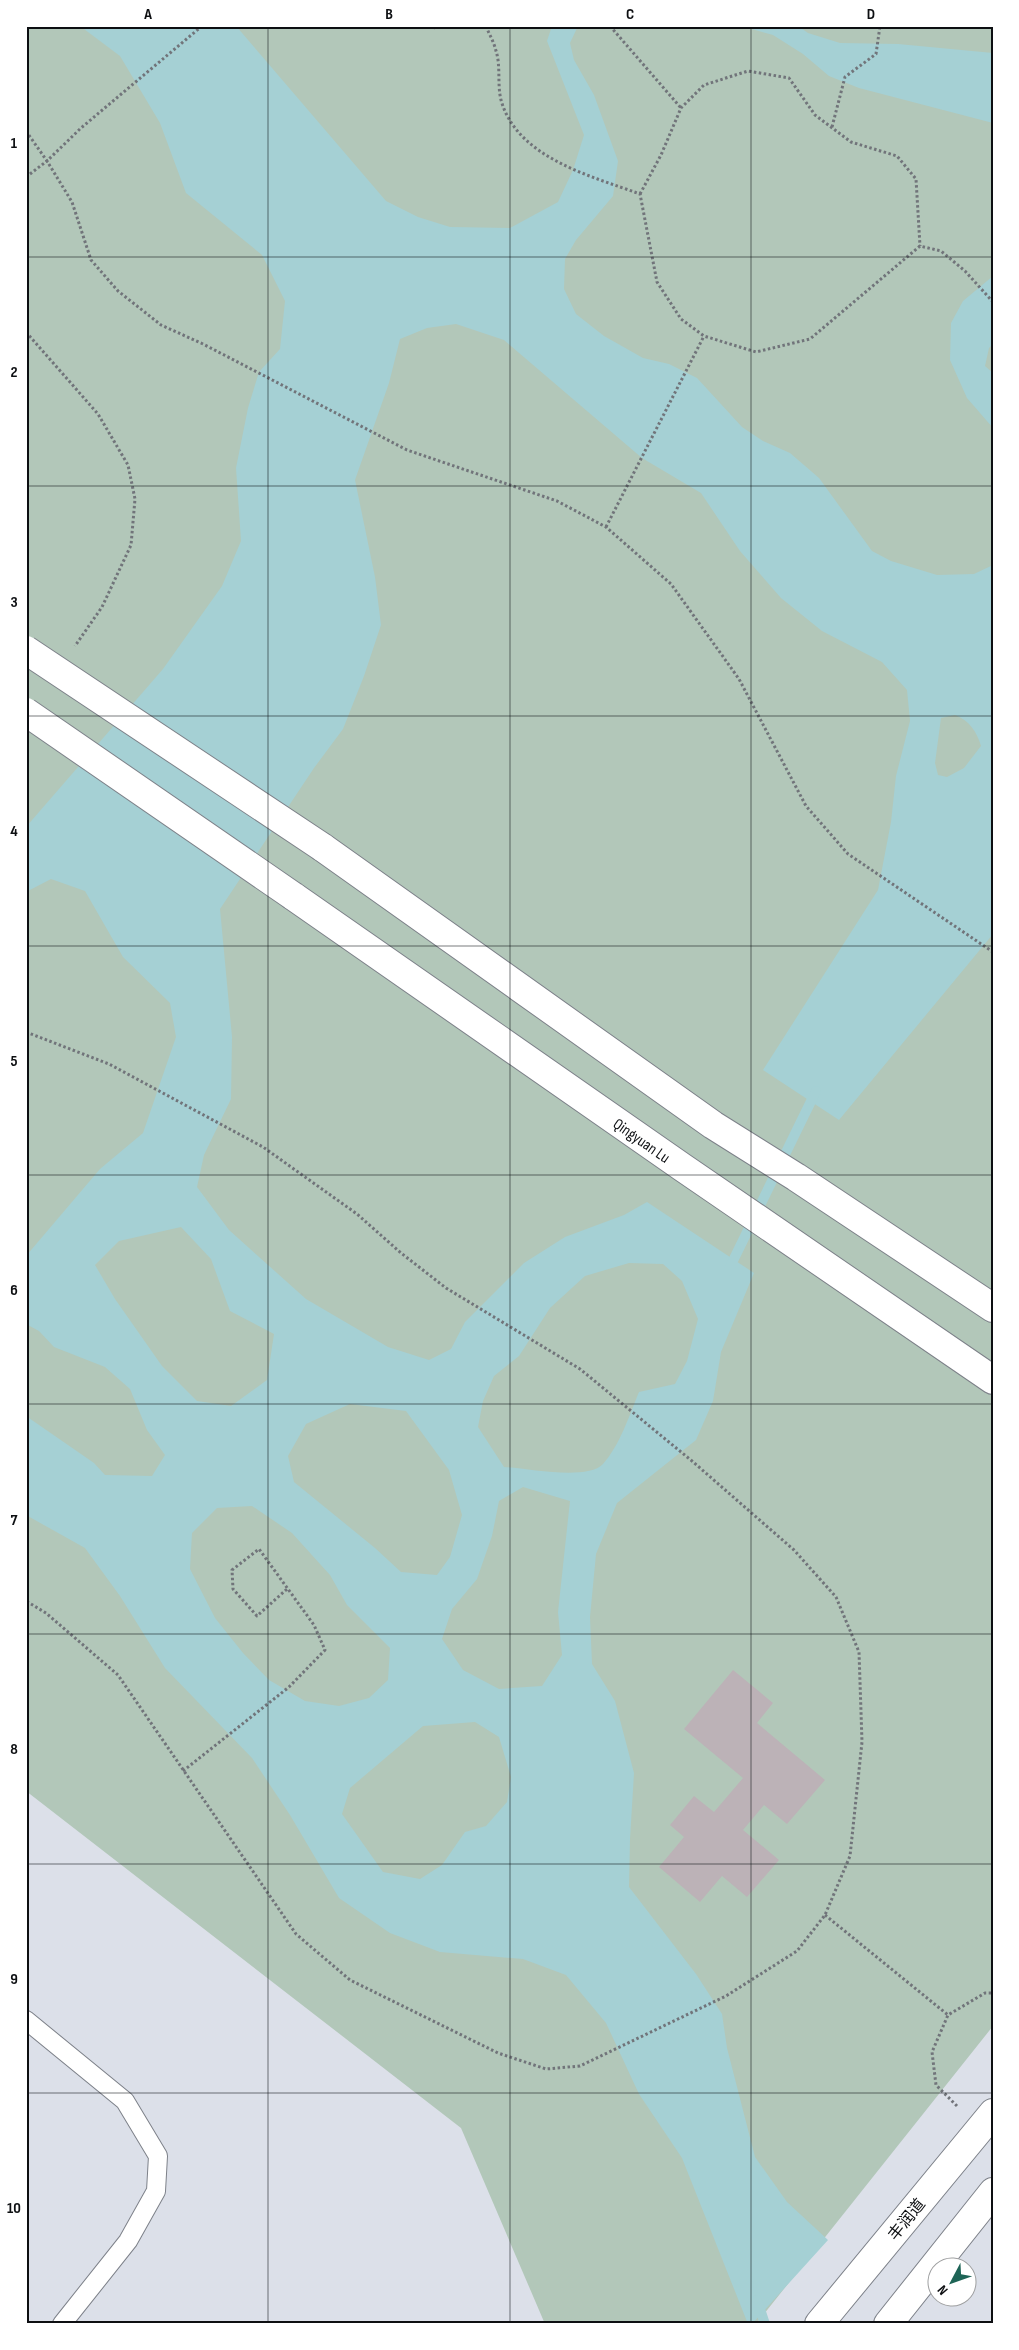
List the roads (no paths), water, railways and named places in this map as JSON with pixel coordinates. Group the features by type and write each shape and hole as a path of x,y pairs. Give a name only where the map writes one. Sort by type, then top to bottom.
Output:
{"street":[{"path":"26,650 322,847 713,1125 796,1177 993,1308"},
{"name":"Qingyuan Lu","path":"26,712 682,1167 993,1380"},
{"name":"丰润道","path":"824,2318 986,2121"},
{"path":"888,2324 993,2192"}],"lane":[{"path":"26,2020 125,2101 158,2156 156,2191 128,2241 62,2324"}],"water":[{"path":"80,26 236,26 386,201 418,217 450,227 510,228 558,202 573,170 584,135 547,41 552,26 578,26 570,43 574,60 594,95 618,161 613,196 576,240 565,259 564,289 576,314 604,336 643,358 669,364 697,378 742,427 763,441 790,453 819,478 872,551 891,561 937,575 974,574 993,565 993,934 839,1120 763,1070 878,890 891,822 896,776 910,721 907,690 882,662 822,631 781,598 740,551 701,493 642,458 504,340 456,324 427,328 400,339 389,383 355,480 375,577 381,625 364,676 343,729 314,768 220,909 232,1037 231,1099 204,1155 197,1187 229,1230 306,1299 388,1347 429,1360 451,1349 465,1322 524,1263 565,1237 624,1215 647,1202 754,1273 721,1352 713,1401 696,1440 617,1503 596,1554 590,1617 592,1664 615,1701 634,1773 629,1887 696,1974 722,2014 727,2048 755,2157 787,2202 828,2240 752,2324 748,2324 682,2158 639,2094 606,2023 566,1975 523,1959 440,1952 390,1933 339,1898 290,1815 252,1758 165,1668 120,1596 85,1548 26,1515 26,1416 94,1463 105,1475 152,1476 165,1455 147,1430 130,1389 105,1367 54,1347 39,1331 26,1324 26,1256 100,1169 143,1133 176,1037 170,1003 123,957 85,891 51,879 26,892 26,827 163,669 222,586 241,541 236,468 248,408 259,372 280,349 285,301 262,255 186,193 160,123 120,56","holes":["955,715 960,717 975,731 981,746 964,768 947,777 938,775 935,763 941,718","181,1227 211,1259 230,1311 274,1334 267,1380 231,1406 197,1401 162,1366 115,1299 95,1265 119,1241","629,1263 663,1264 682,1281 698,1319 687,1361 675,1384 639,1392 624,1430 609,1456 603,1464 595,1469 584,1472 570,1473 504,1467 478,1427 483,1401 494,1376 519,1356 550,1308 585,1276","350,1404 406,1411 449,1470 462,1515 450,1557 437,1575 401,1572 375,1548 294,1482 288,1456 306,1424","523,1487 570,1501 558,1612 562,1655 542,1686 499,1689 463,1670 442,1639 452,1609 477,1579 492,1536 499,1501","252,1506 292,1533 330,1575 347,1605 390,1648 388,1680 369,1698 339,1706 305,1701 269,1680 243,1653 215,1618 190,1569 192,1533 217,1508","475,1722 499,1737 511,1777 507,1802 486,1826 465,1832 442,1865 420,1879 383,1872 342,1814 350,1788 423,1726"]},
{"path":"717,26 798,26 808,33 840,43 898,44 993,53 993,123 859,88 829,76 803,54 773,35 748,28"},
{"path":"993,276 993,344 989,348 985,366 993,373 993,428 967,398 950,360 951,323 963,301"}],"waterway":[{"path":"728,1271 816,1091"},
{"path":"757,2300 765,2324"}]}
